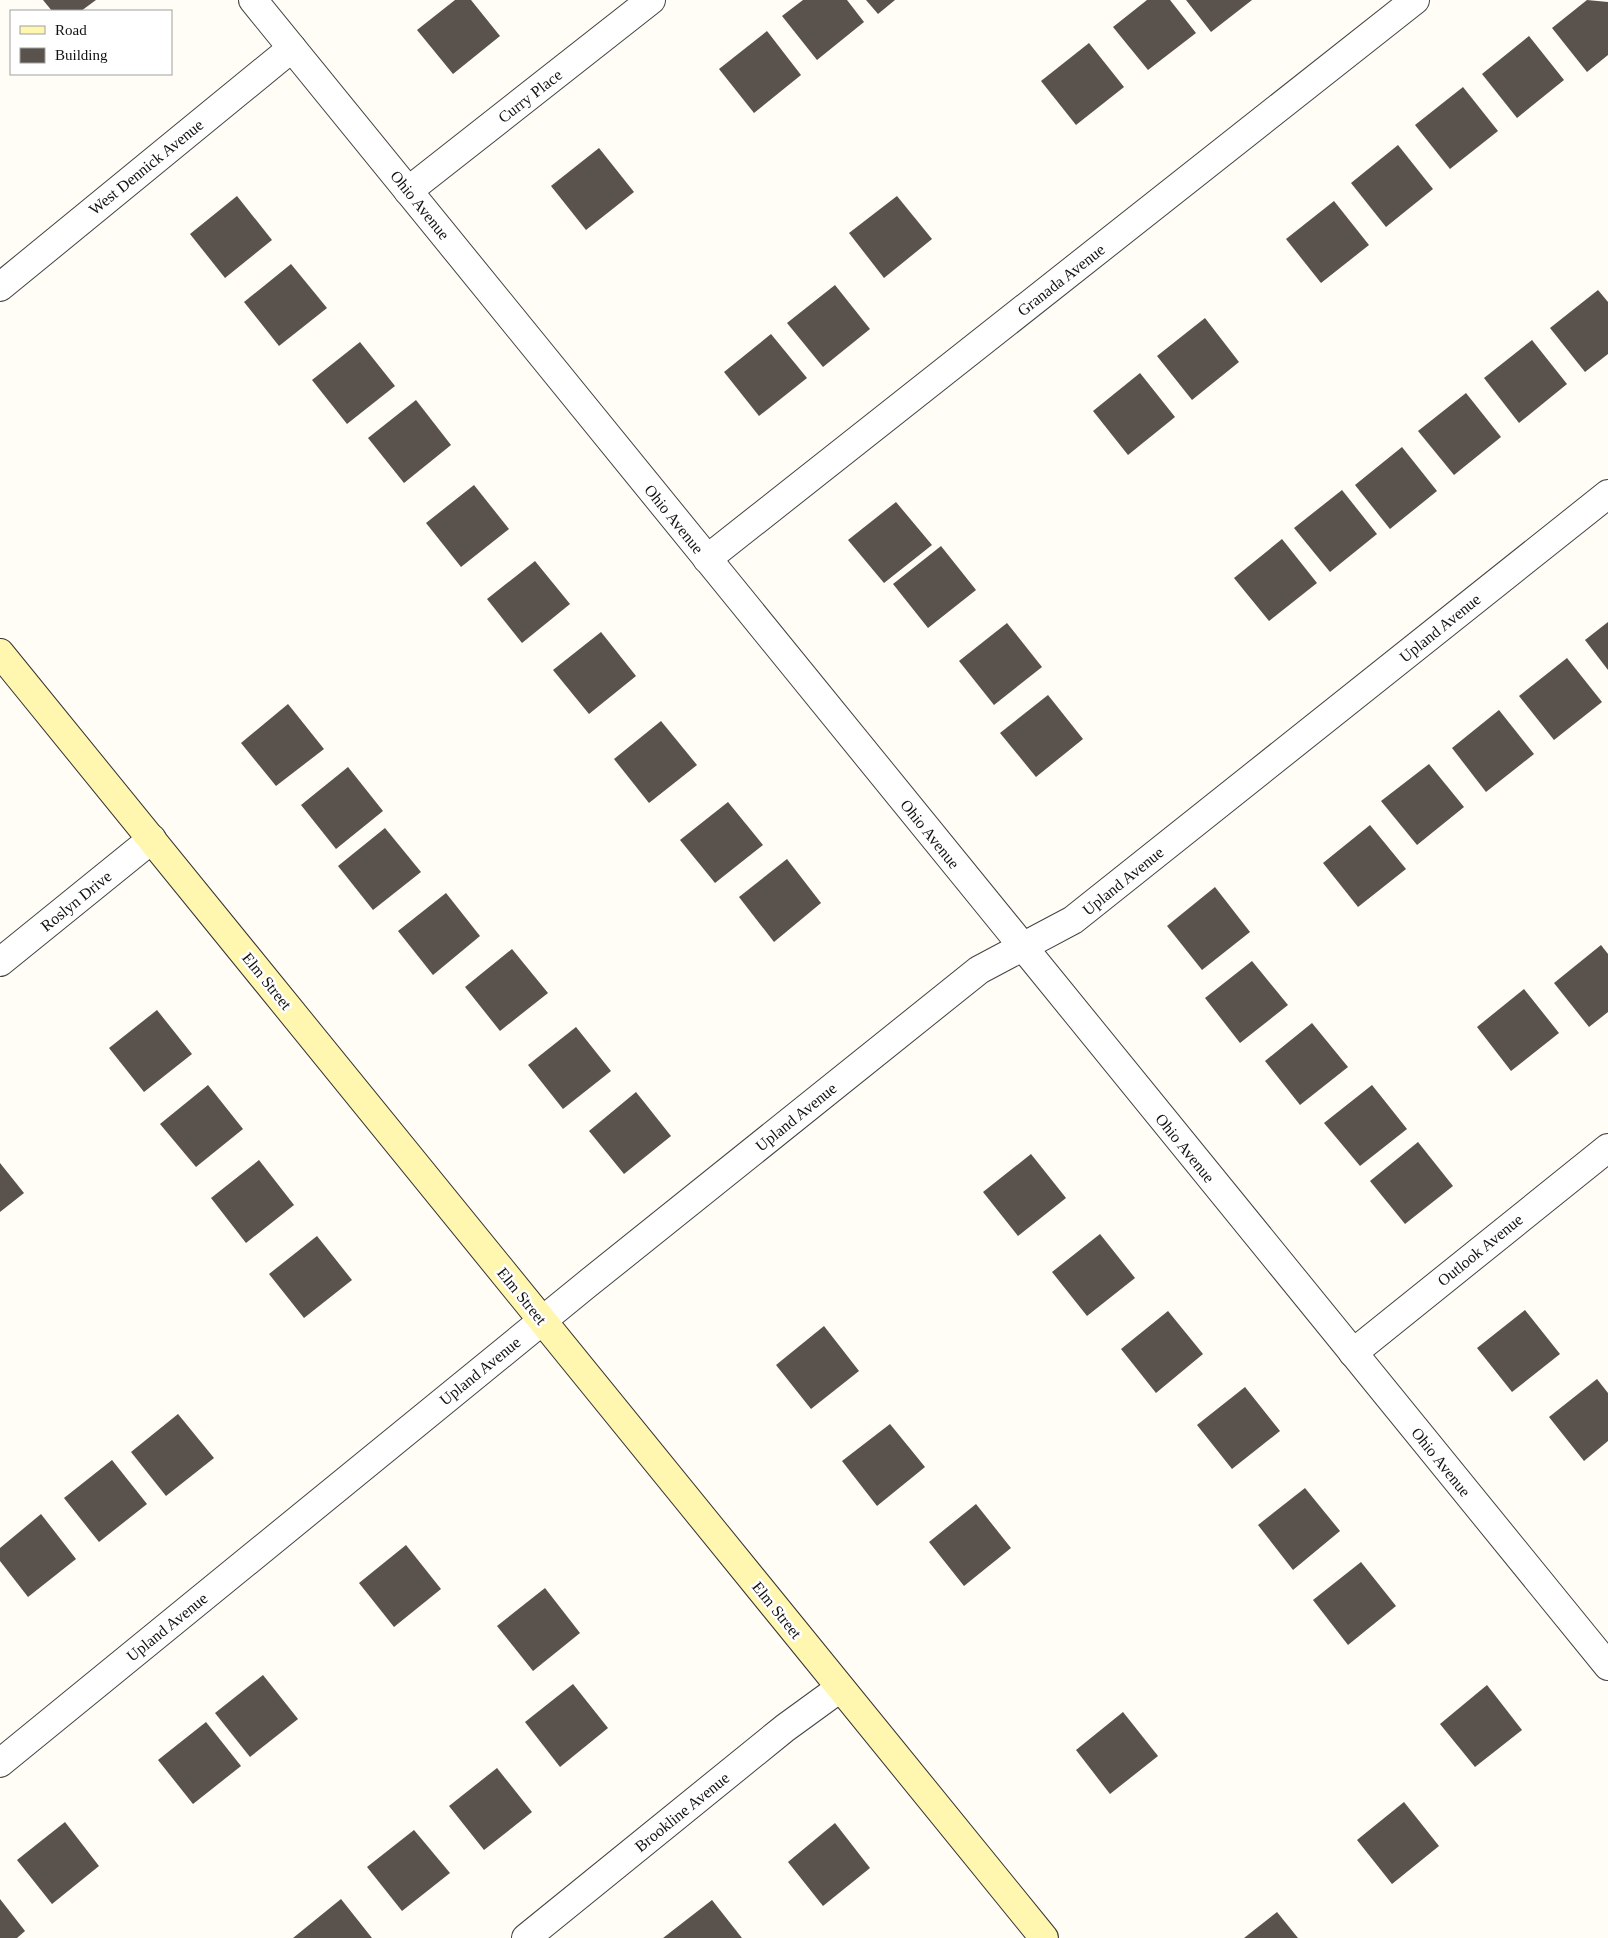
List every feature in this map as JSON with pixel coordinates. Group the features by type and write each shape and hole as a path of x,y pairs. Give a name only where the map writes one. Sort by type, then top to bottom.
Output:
{"street":[{"name":"Ohio Avenue","path":"253,0 1022,948 1608,1666"},
{"name":"Curry Place","path":"408,191 651,0"},
{"name":"Granada Avenue","path":"706,559 1415,0"},
{"name":"West Dennick Avenue","path":"0,287 292,48"},
{"name":"Upland Avenue","path":"0,1763 542,1321 980,970 1073,920 1608,494"},
{"name":"Elm Street","path":"0,654 1044,1938"},
{"name":"Roslyn Drive","path":"0,962 152,839"},
{"name":"Outlook Avenue","path":"1353,1353 1608,1148"},
{"name":"Brookline Avenue","path":"526,1938 785,1728 840,1688"}],"building":[{"path":"43,0 96,0 82,10 51,10"},
{"path":"455,0 471,0 500,36 453,74 417,30"},
{"path":"803,0 847,0 864,22 817,60 782,16"},
{"path":"866,0 895,0 878,14"},
{"path":"1147,0 1170,0 1196,33 1148,70 1113,27"},
{"path":"1186,0 1252,0 1211,32"},
{"path":"1587,0 1608,2 1608,55 1587,72 1552,28"},
{"path":"767,31 801,75 754,113 719,69"},
{"path":"1529,36 1564,80 1517,118 1482,74"},
{"path":"1089,43 1124,87 1076,125 1041,81"},
{"path":"1463,87 1498,131 1450,169 1415,125"},
{"path":"1398,145 1433,189 1386,227 1351,183"},
{"path":"599,148 634,192 586,230 551,186"},
{"path":"237,196 272,240 225,278 190,234"},
{"path":"897,196 932,239 884,278 849,233"},
{"path":"1334,201 1369,245 1321,283 1286,239"},
{"path":"291,264 327,308 279,346 244,302"},
{"path":"835,285 870,329 823,367 787,323"},
{"path":"1598,290 1608,302 1608,354 1585,372 1550,328"},
{"path":"1205,318 1239,362 1192,400 1157,356"},
{"path":"771,334 807,378 759,416 724,372"},
{"path":"1532,340 1567,384 1519,423 1484,378"},
{"path":"360,342 395,386 347,424 312,380"},
{"path":"1140,373 1175,417 1128,455 1093,411"},
{"path":"1466,393 1501,437 1454,475 1418,431"},
{"path":"416,400 451,445 404,483 368,438"},
{"path":"1402,447 1437,491 1390,529 1355,485"},
{"path":"474,485 509,529 461,567 426,523"},
{"path":"1342,490 1377,534 1330,572 1294,528"},
{"path":"896,502 932,545 884,583 848,540"},
{"path":"1282,539 1317,583 1269,621 1234,578"},
{"path":"941,546 976,590 928,628 893,584"},
{"path":"535,561 570,604 522,643 487,599"},
{"path":"1608,622 1608,670 1585,640"},
{"path":"1007,623 1042,667 994,705 959,661"},
{"path":"601,632 636,676 589,714 553,670"},
{"path":"1567,658 1602,702 1554,740 1519,696"},
{"path":"1048,695 1083,739 1036,777 1000,733"},
{"path":"288,704 324,749 276,786 241,743"},
{"path":"1499,710 1534,754 1486,792 1452,748"},
{"path":"661,721 697,765 649,803 614,759"},
{"path":"1429,764 1464,807 1417,845 1381,801"},
{"path":"348,767 383,811 336,849 301,805"},
{"path":"728,802 763,845 715,883 680,840"},
{"path":"1370,825 1406,869 1358,907 1323,863"},
{"path":"385,828 421,872 373,910 338,866"},
{"path":"787,859 821,903 774,942 739,897"},
{"path":"1215,887 1250,932 1202,970 1167,926"},
{"path":"446,893 480,936 433,975 398,931"},
{"path":"1601,945 1608,954 1608,1012 1589,1027 1554,983"},
{"path":"512,949 548,993 500,1031 465,987"},
{"path":"1252,961 1288,1005 1240,1043 1205,998"},
{"path":"1524,989 1559,1033 1511,1071 1477,1027"},
{"path":"157,1010 192,1054 144,1092 109,1048"},
{"path":"1312,1023 1348,1067 1300,1105 1265,1061"},
{"path":"576,1027 611,1071 563,1109 528,1065"},
{"path":"208,1085 243,1129 196,1167 160,1124"},
{"path":"1372,1085 1407,1129 1360,1166 1324,1123"},
{"path":"636,1092 671,1136 624,1174 589,1131"},
{"path":"1418,1142 1453,1186 1405,1224 1370,1181"},
{"path":"1031,1154 1066,1198 1018,1236 983,1192"},
{"path":"259,1160 294,1205 246,1243 211,1198"},
{"path":"0,1163 24,1193 0,1212"},
{"path":"1100,1234 1135,1278 1087,1316 1052,1272"},
{"path":"317,1236 352,1280 304,1318 269,1274"},
{"path":"1525,1310 1560,1354 1512,1392 1477,1348"},
{"path":"1168,1311 1203,1354 1156,1393 1121,1349"},
{"path":"824,1326 859,1371 811,1409 776,1365"},
{"path":"1597,1379 1608,1393 1608,1441 1584,1461 1549,1417"},
{"path":"1245,1387 1280,1431 1232,1469 1197,1425"},
{"path":"178,1414 214,1458 166,1496 131,1452"},
{"path":"890,1424 925,1467 877,1506 842,1461"},
{"path":"112,1460 147,1504 99,1542 64,1498"},
{"path":"1305,1488 1340,1531 1293,1570 1258,1525"},
{"path":"976,1504 1011,1548 964,1586 929,1542"},
{"path":"41,1514 76,1559 28,1597 0,1561 0,1548"},
{"path":"406,1545 441,1589 394,1627 359,1583"},
{"path":"1361,1562 1396,1606 1348,1645 1313,1600"},
{"path":"545,1588 580,1633 533,1671 497,1626"},
{"path":"263,1675 298,1719 250,1757 215,1713"},
{"path":"573,1684 608,1728 560,1767 525,1722"},
{"path":"1487,1685 1522,1730 1475,1767 1440,1724"},
{"path":"1123,1712 1158,1756 1110,1794 1076,1750"},
{"path":"206,1722 241,1766 193,1804 158,1760"},
{"path":"497,1768 532,1812 484,1850 449,1806"},
{"path":"1404,1802 1439,1846 1392,1884 1357,1840"},
{"path":"65,1822 99,1866 52,1904 17,1860"},
{"path":"835,1823 870,1868 823,1906 788,1862"},
{"path":"414,1830 450,1873 402,1911 367,1867"},
{"path":"0,1899 25,1931 17,1938 0,1938"},
{"path":"341,1899 372,1938 293,1938"},
{"path":"712,1900 742,1938 663,1938"},
{"path":"1277,1912 1298,1938 1244,1938"}]}
